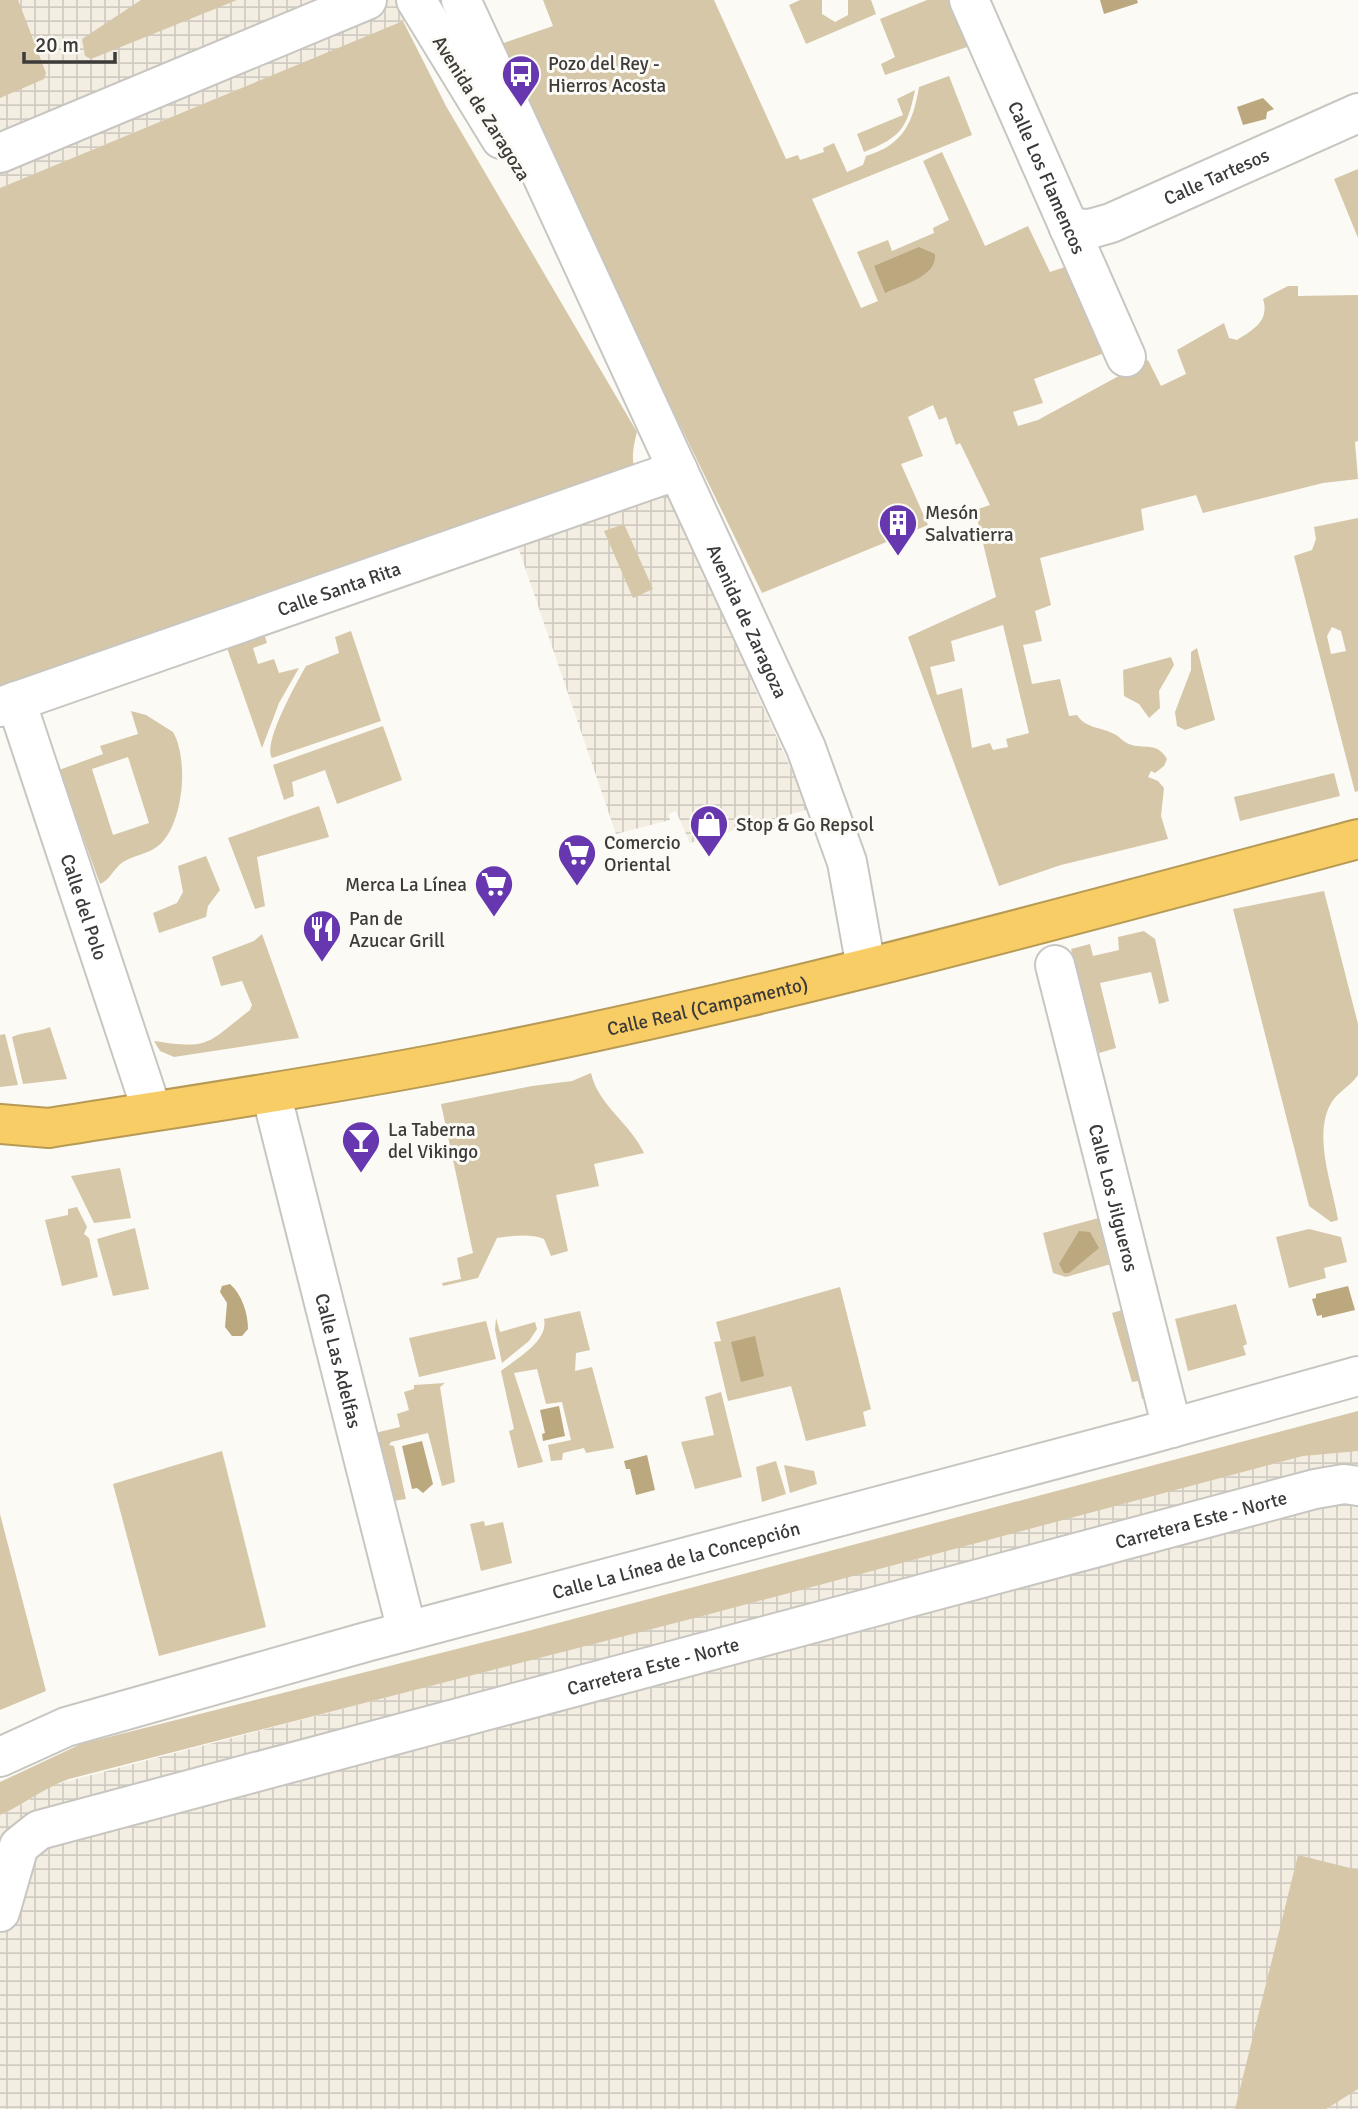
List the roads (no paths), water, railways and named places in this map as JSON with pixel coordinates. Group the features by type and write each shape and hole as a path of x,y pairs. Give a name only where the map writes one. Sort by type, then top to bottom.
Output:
{"highway":[{"name":"Calle Real (Campamento)","path":"0,1124 49,1128 442,1063 866,967 1358,839"},
{"name":"Calle Real (Campamento)","path":"0,1145 15,1143 49,1128"}],"street":[{"path":"0,153 368,0"},
{"name":"Avenida de Zaragoza","path":"416,0 593,288"},
{"path":"446,0 480,68 504,96"},
{"name":"Avenida de Zaragoza","path":"461,0 806,748 847,862 866,967"},
{"name":"Calle Los Flamencos","path":"969,0 1126,357"},
{"name":"Calle Tartesos","path":"1069,228 1090,229 1111,223 1358,113"},
{"name":"Calle Santa Rita","path":"8,704 678,470"},
{"name":"Calle del Polo","path":"8,704 152,1111"},
{"name":"Calle Los Jilgueros","path":"1055,965 1172,1428"},
{"name":"Calle Las Adelfas","path":"271,1093 407,1631"},
{"name":"Calle La Línea de la Concepción","path":"0,1757 66,1727 407,1631 1358,1376"},
{"name":"Carretera Este - Norte","path":"0,1912 19,1846 39,1830 1315,1489 1344,1483 1358,1486"}],"place":[{"name":"Pozo del Rey - Hierros Acosta","path":"521,108"},
{"name":"Mesón Salvatierra","path":"898,557"},
{"name":"Stop & Go Repsol","path":"709,858"},
{"name":"Comercio Oriental","path":"577,887"},
{"name":"Merca La Línea","path":"494,918"},
{"name":"Pan de Azucar Grill","path":"322,963"},
{"name":"La Taberna del Vikingo","path":"361,1174"}]}
